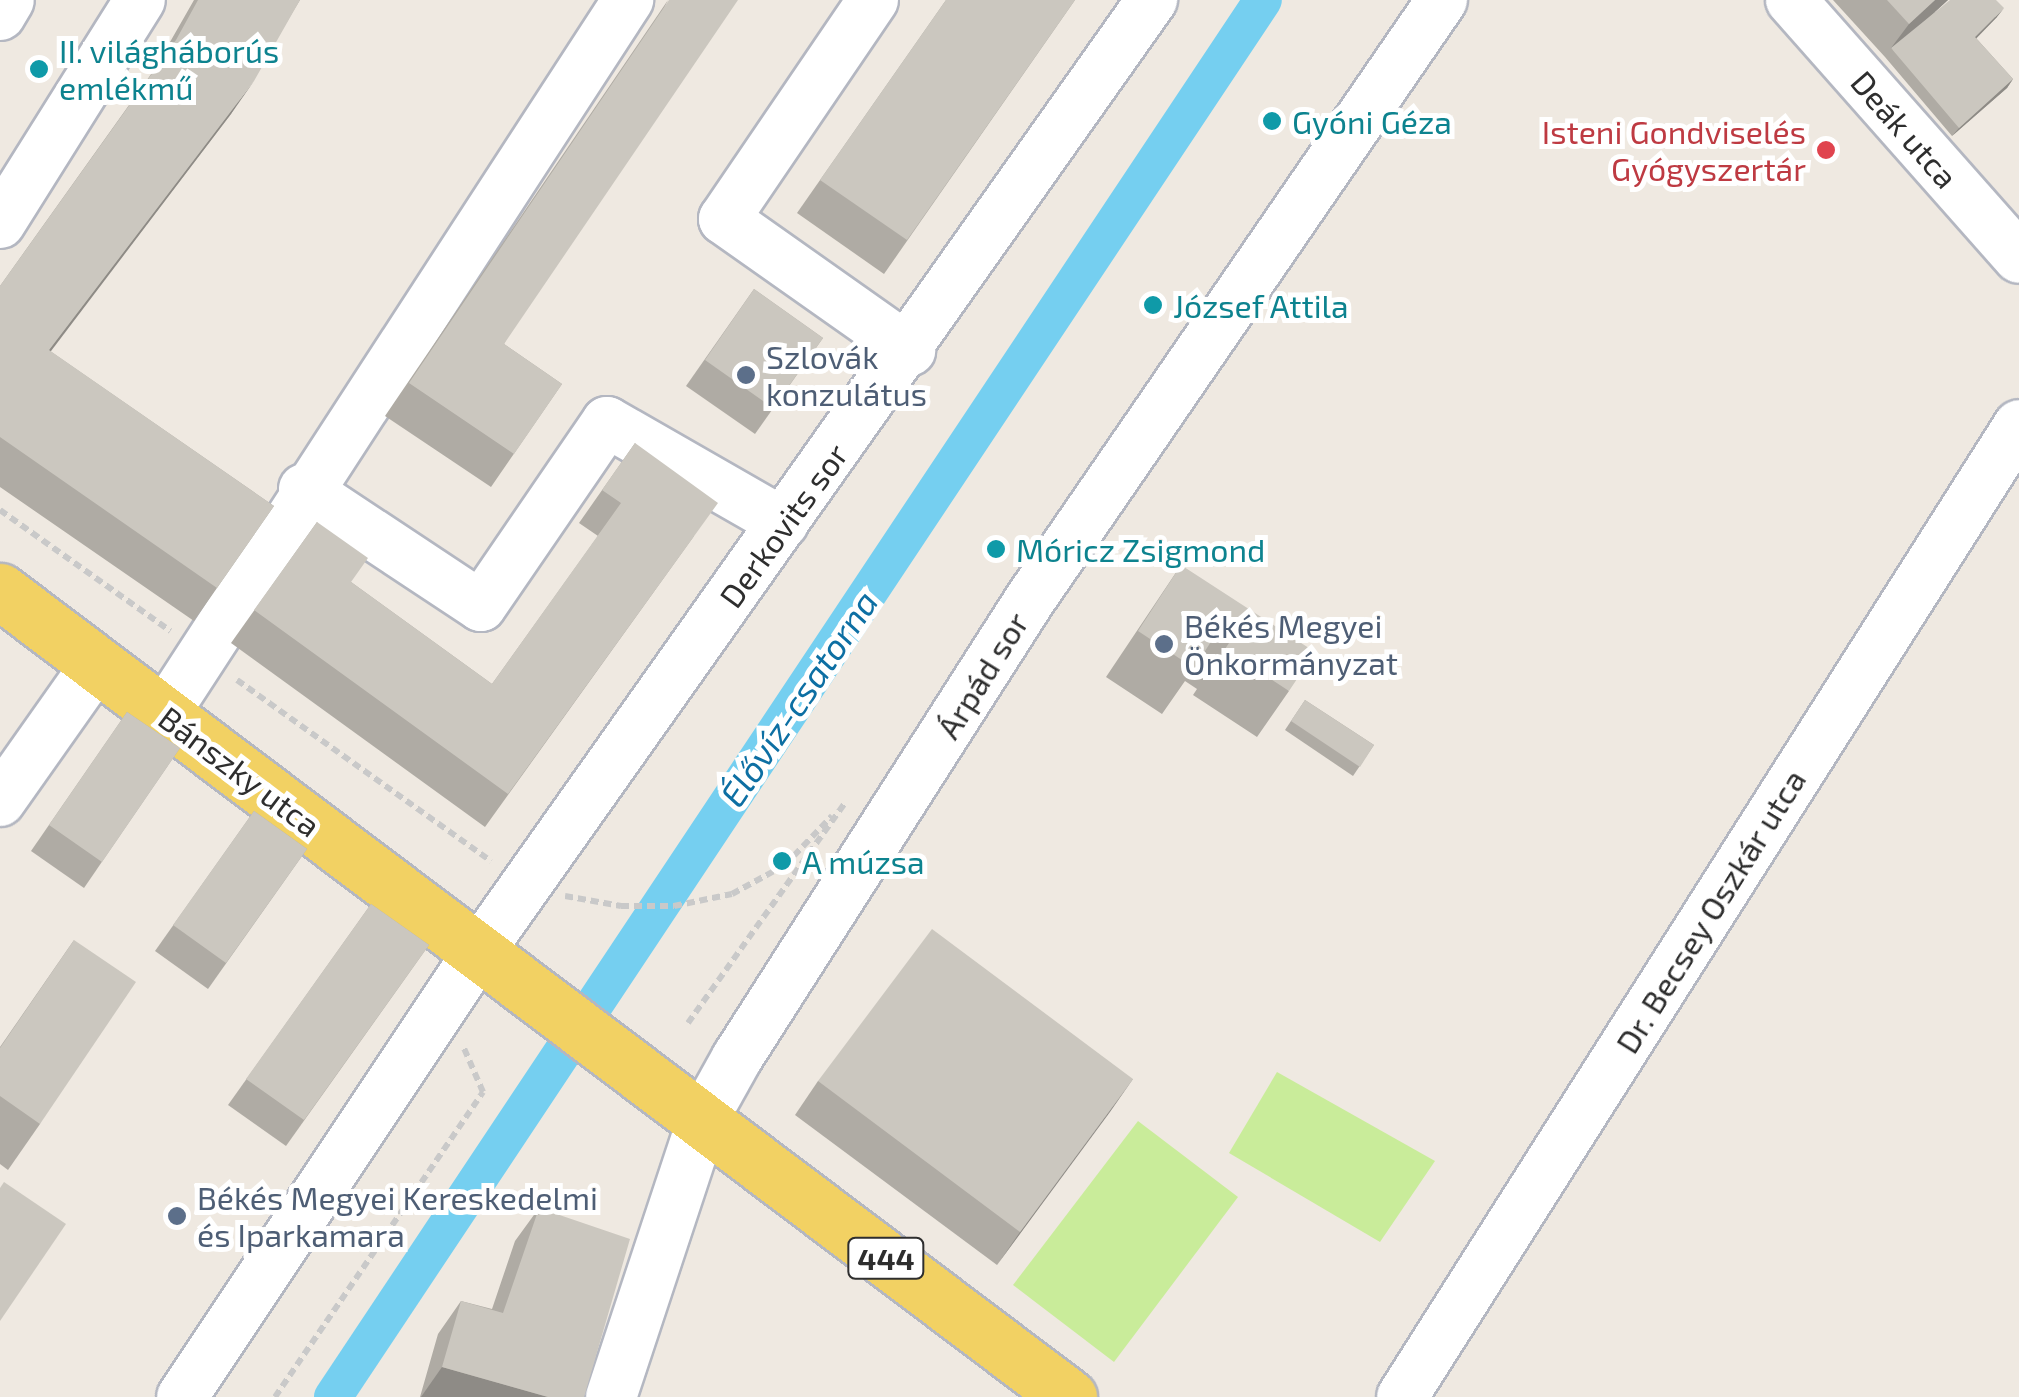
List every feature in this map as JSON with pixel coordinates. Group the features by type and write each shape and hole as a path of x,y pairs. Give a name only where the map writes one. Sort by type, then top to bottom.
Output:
{"main road":[{"name":"Bánszky utca","path":"0,591 480,950"},
{"name":"444","path":"480,950 1069,1397"}],"street":[{"path":"0,16 9,0"},
{"path":"0,223 140,0"},
{"path":"164,714 304,489 628,0"},
{"path":"872,0 724,219 910,350"},
{"name":"Derkovits sor","path":"182,1397 480,950 782,523 910,350 1152,0"},
{"name":"Árpád sor","path":"611,1397 703,1120 1029,601 1442,0"},
{"name":"Deák utca","path":"1791,0 2019,258"},
{"path":"304,489 481,606 608,422 782,523"},
{"name":"Dr. Becsey Oszkár utca","path":"1402,1397 2019,425"},
{"path":"0,801 96,665"}],"path":[{"path":"621,906 674,906 732,894 785,866 848,799 688,1023"},
{"path":"444,829 528,882"},
{"path":"275,1397 484,1092 444,1004"}],"green space":[{"path":"1277,1072 1435,1161 1380,1242 1229,1153"},
{"path":"1138,1121 1238,1197 1114,1362 1013,1285"}],"building":[{"path":"198,0 300,0 254,81 49,350 274,506 217,588 0,437 0,286 176,40"},
{"path":"669,0 738,0 504,344 562,384 514,454 409,383"},
{"path":"946,0 1075,0 907,240 820,180"},
{"path":"1887,0 1935,0 1909,24"},
{"path":"1950,0 1996,0 2004,8 1975,37 2013,79 1959,128 1891,48"},
{"name":"Szlovák konzulátus","path":"754,289 823,338 773,408 705,360"},
{"path":"635,443 718,503 508,794 254,610 317,522 368,558 351,582 492,684 621,503 602,490"},
{"path":"1181,565 1315,652 1289,691 1225,649 1229,643 1216,634 1194,668 1138,631"},
{"path":"1305,700 1374,745 1360,767 1291,721"},
{"path":"127,712 180,748 102,862 49,825"},
{"path":"254,811 307,849 226,963 173,925"},
{"path":"371,904 429,945 304,1120 246,1079"},
{"path":"932,929 1133,1079 1020,1232 818,1081"},
{"path":"74,940 136,982 40,1124 0,1096 0,1048"},
{"path":"4,1182 66,1224 0,1321 0,1188"},
{"path":"539,1208 630,1239 584,1397 548,1397 442,1367 461,1301 503,1313"}],"waterway":[{"name":"Élővíz-csatorna","path":"333,1397 1263,0"}],"place":[{"name":"II. világháborús emlékmű","path":"39,69"},
{"name":"Gyóni Géza","path":"1272,121"},
{"name":"Isteni Gondviselés Gyógyszertár","path":"1826,150"},
{"name":"József Attila","path":"1153,305"},
{"name":"Szlovák konzulátus","path":"746,375"},
{"name":"Móricz Zsigmond","path":"996,549"},
{"name":"Békés Megyei Önkormányzat","path":"1164,644"},
{"name":"A múzsa","path":"782,861"},
{"name":"Békés Megyei Kereskedelmi és Iparkamara","path":"177,1216"}]}
